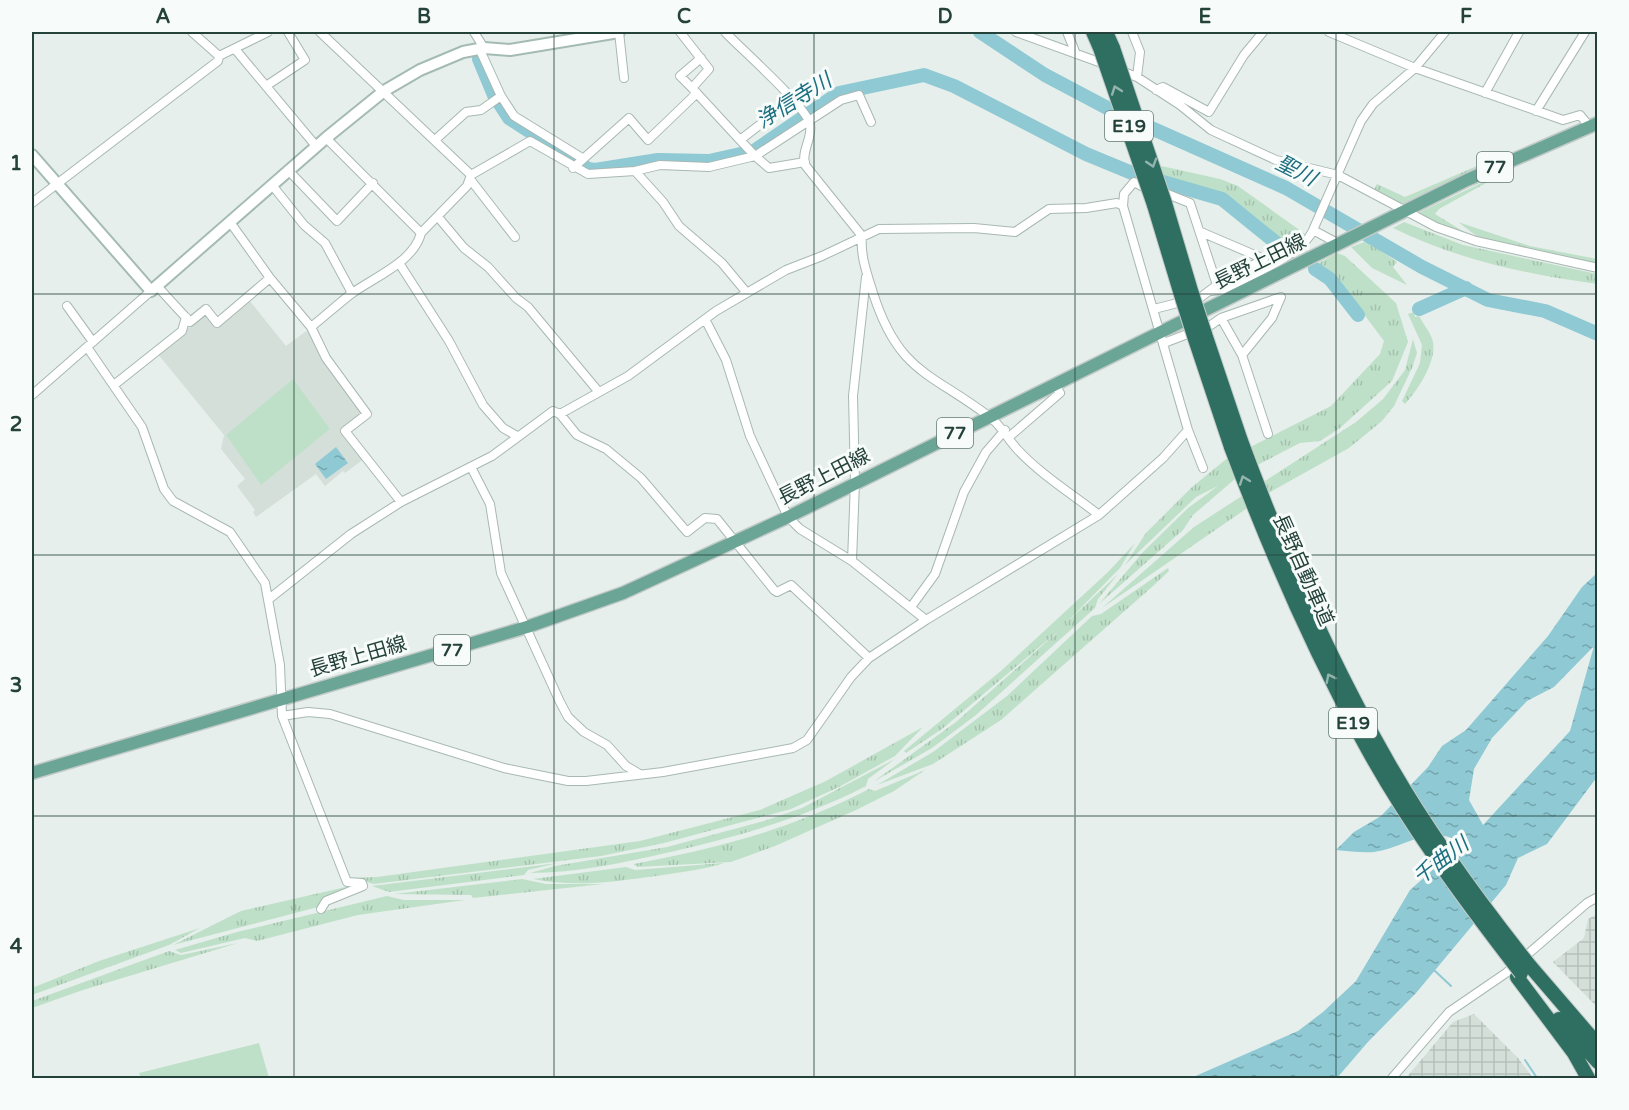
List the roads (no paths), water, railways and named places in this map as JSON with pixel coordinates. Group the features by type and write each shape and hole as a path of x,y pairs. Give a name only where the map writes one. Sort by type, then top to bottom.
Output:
{"highway":[{"name":"長野自動車道","path":"1093,32 1107,48"},
{"name":"長野自動車道","path":"1106,32 1107,48 1236,444 1280,569 1324,667 1381,771 1448,874 1523,972 1598,1062"},
{"name":"長野自動車道","path":"1236,444 1307,603 1370,729 1523,972 1556,998 1598,1046"},
{"path":"1523,972 1588,1078"},
{"path":"1556,998 1598,1039"}],"main road":[{"name":"長野上田線","path":"32,773 527,627 623,593 788,517 1054,384 1163,337 1395,216 1516,157 1593,125"}],"street":[{"path":"192,32 219,56"},
{"path":"32,203 218,61 219,56 268,32"},
{"path":"266,86 305,60 288,32"},
{"path":"320,32 471,177 515,237"},
{"path":"476,32 497,98 535,136 588,174 635,171 660,165 709,167 755,156 808,119 841,100 860,95 871,122"},
{"path":"32,395 316,146 384,91 420,70 463,52 482,49 510,50 614,32 624,78"},
{"path":"574,166 629,118 648,140 694,91 709,69 681,32"},
{"path":"725,32 808,119 811,127 803,155 805,162 862,236 861,248 867,273 879,313 893,341 914,367 990,417 1007,434 1017,449 1099,514"},
{"path":"1016,32 1137,77 1197,117 1211,130 1276,160 1336,178 1407,210 1436,227 1476,241 1598,268"},
{"path":"1067,32 1076,54"},
{"path":"1132,32 1140,52 1137,77"},
{"path":"1156,90 1163,87 1209,112 1244,55 1263,32"},
{"path":"1329,32 1414,68 1536,111 1563,120 1580,115 1593,125"},
{"path":"1209,291 1222,290 1297,250 1310,238 1361,121 1373,104 1414,68 1445,32"},
{"path":"1485,93 1519,32"},
{"path":"1536,111 1585,32"},
{"path":"235,49 316,146"},
{"path":"701,58 680,76 755,156 770,168 805,162"},
{"path":"435,140 465,112 481,110 497,98"},
{"path":"741,140 792,100"},
{"path":"535,136 582,158"},
{"path":"311,327 352,293 399,263 419,241 421,232 467,186 471,177 535,136"},
{"path":"326,138 421,232"},
{"path":"32,155 154,289 190,322 206,309 217,323 270,278"},
{"path":"288,170 337,221 373,183"},
{"path":"635,171 663,202 679,226 722,263 747,293"},
{"path":"1203,468 1188,430 1163,337 1123,206 1124,194 1134,182 1145,189 1177,196 1190,203 1216,285"},
{"path":"272,185 304,225 325,243 352,293"},
{"path":"560,414 649,362 705,319 786,270 879,229 897,227 974,228 1015,232 1049,209 1086,208 1117,203 1123,206"},
{"path":"438,216 464,248 488,267 516,298 528,307 598,392"},
{"path":"230,222 270,278 311,327 326,358 367,414 345,432 401,502"},
{"path":"1314,227 1343,243"},
{"path":"1154,309 1201,297 1216,285 1264,259 1201,232"},
{"path":"399,263 449,341 483,405 503,428 517,436"},
{"path":"852,561 855,482 853,396 867,273"},
{"path":"1163,337 1211,325 1221,318 1281,297 1272,318 1242,355"},
{"path":"67,306 142,427 164,489 173,501 230,532 265,584 280,665 282,716 347,882 362,883 363,886 326,901 321,909"},
{"path":"114,384 182,331 186,317"},
{"path":"1221,318 1242,355 1268,434"},
{"path":"705,319 726,360 750,436 788,517 800,529 852,561 926,620"},
{"path":"911,607 935,574 964,492 986,452 1060,393 1054,384"},
{"path":"269,599 351,534 401,502 492,456 553,411 560,414 577,435 606,449 641,478 687,532 709,516 720,521 774,590 777,592 789,585 793,587 869,658"},
{"path":"282,716 308,712 330,714 479,761 543,778 586,781 738,760 793,748 807,740 851,677 869,658 926,620 1099,514 1163,458 1188,430"},
{"path":"471,467 490,504 501,573 527,627 543,668 568,717 591,737 606,745 626,766 638,773"},
{"path":"1392,1078 1449,1012 1506,973 1587,903 1598,897"}],"water":[{"path":"336,447 348,463 326,479 315,464"},
{"path":"1597,573 1597,777 1547,844 1518,858 1506,885 1416,993 1367,1043 1337,1078 1191,1078 1298,1031 1323,1012 1356,981 1410,890 1462,844 1440,835 1418,838 1374,852 1336,850 1354,832 1381,816 1428,767 1442,746 1466,730 1548,636 1582,587","holes":["1594,646 1570,731 1483,825 1469,800 1474,769 1492,738 1527,701 1554,687"]}],"waterway":[{"name":"聖川","path":"980,32 1045,75 1113,111 1286,188 1422,267 1488,300 1545,311 1598,334"},
{"name":"浄信寺川","path":"479,59 494,95 509,118 588,169 595,170 658,160 709,161 754,151 839,93 924,75 954,86 1086,154 1132,173 1222,199 1285,250"},
{"name":"浄信寺川","path":"1315,269 1330,279 1358,315"},
{"name":"浄信寺川","path":"1419,309 1466,288"},
{"path":"1434,970 1451,986"},
{"path":"1525,1060 1537,1078"}],"water label":[{"name":"千曲川","path":"1441,861"}]}
